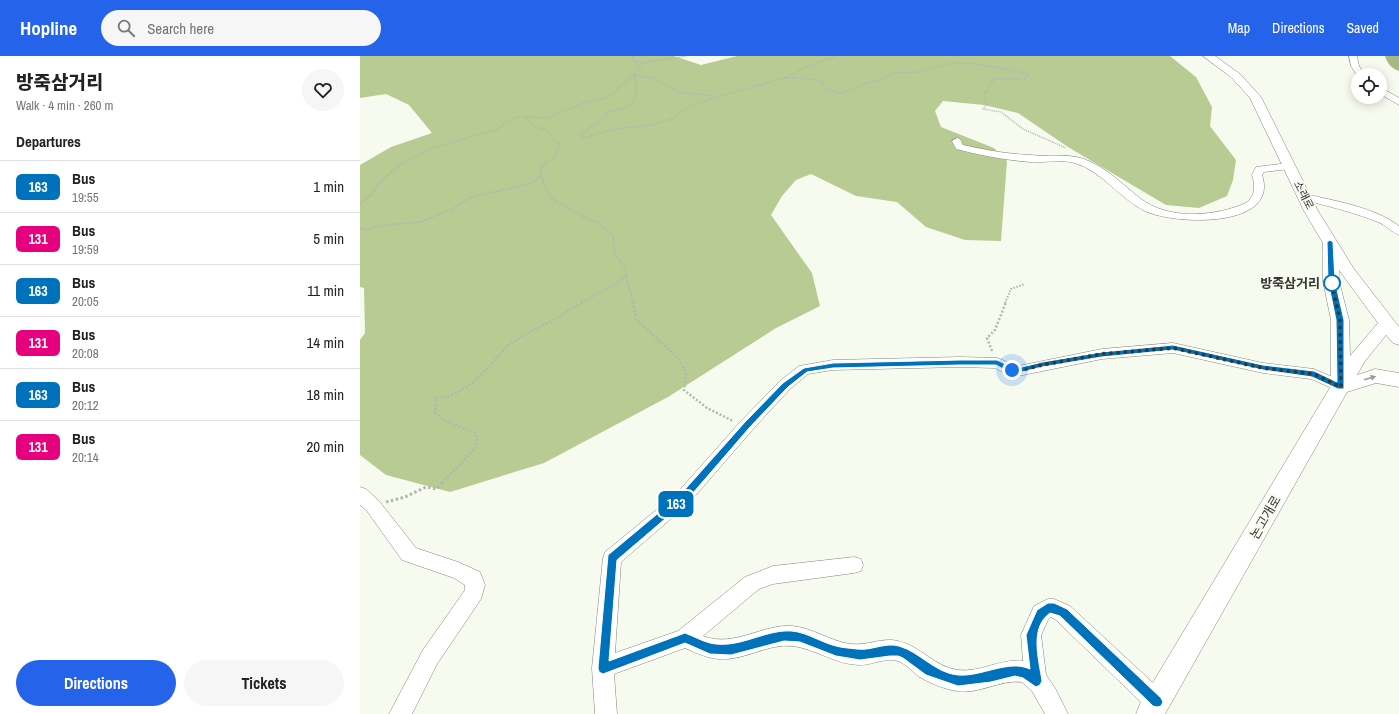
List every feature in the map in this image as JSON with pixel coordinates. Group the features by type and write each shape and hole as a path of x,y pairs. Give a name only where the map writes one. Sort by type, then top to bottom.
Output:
{"main road":[{"name":"소래로","path":"1208,56 1236,76 1255,97 1305,197 1347,271 1393,331"},
{"path":"1330,242 1331,281 1340,320 1341,387 1376,376 1399,380"},
{"name":"논고개로","path":"1153,708 1358,357 1393,331"}],"street":[{"path":"1353,56 1357,68"},
{"path":"1387,94 1399,102"},
{"path":"957,141 959,147 1009,156 1041,159 1071,159 1088,166 1108,178 1147,208 1163,213 1188,217 1211,215 1238,210 1253,205 1260,193 1260,184 1257,175 1260,169 1289,166"},
{"path":"1305,197 1335,204 1384,220 1399,231"},
{"path":"606,714 603,668 612,558 683,498 748,424 786,385 804,370 833,366 960,362 997,363 1012,370 1018,371 1102,354 1173,348 1263,368 1314,374 1341,387"},
{"path":"366,500 409,554 458,571 473,578 475,585 474,593 430,657 400,714"},
{"path":"603,668 685,638 752,583 762,578 854,565"},
{"path":"1036,681 1031,635 1041,613 1048,608 1054,608 1063,613 1153,708"},
{"path":"685,638 710,648 731,649 784,636 800,637 836,651 854,654 898,651 906,654 930,671 958,681 1015,671 1025,673 1036,681 1046,693 1057,714"}],"path":[{"path":"633,56 632,59 636,62 642,63 687,56"},
{"path":"634,75 638,89 632,103 625,108 605,113 607,117 590,127 580,136 582,138 616,129 655,124 674,118 686,108 717,96 784,78 808,66 836,56"},
{"path":"360,204 372,194 379,183 402,163 435,147 498,129 507,121 513,119 547,118 583,103 607,98 634,75 642,63"},
{"path":"784,78 800,78 822,81 825,89 841,93 882,80 893,73 918,72 953,63 978,64 1024,72 1029,74 1025,80 1013,81 1003,78 995,79 989,86 988,92 984,92 984,99 987,104 983,108 1001,112 1022,129 1068,149"},
{"path":"634,75 654,78 678,92 717,96"},
{"path":"525,118 535,127 547,130 554,141 560,143 554,158 540,168 543,182 550,198 581,214 589,220 597,222 613,234 614,242 617,246 616,255 624,266 632,294 636,319 680,360 686,374 684,390 713,413 726,419 748,424"},
{"path":"360,228 365,230 386,225 420,222 455,208 466,200 475,196 530,184 542,176"},
{"path":"366,500 405,497 426,487 437,489 452,470 477,446 476,434 444,420 435,412 436,398 451,396 471,384 492,364 504,348 522,336 597,295 617,283 626,275"},
{"path":"997,363 987,338 995,330 1011,288 1025,284"}],"green space":[{"path":"360,56 674,56 701,65 737,56 1170,56 1196,77 1212,107 1210,126 1236,160 1233,180 1227,196 1199,208 1166,205 1068,147 1018,113 984,105 943,101 935,111 941,127 994,148 1007,161 1001,241 965,240 926,227 897,202 856,196 811,174 796,180 782,196 771,215 812,273 820,306 776,328 668,397 544,463 450,492 386,475 360,455 360,340 365,333 364,288 360,287 360,165 391,147 432,133 409,105 386,94 360,98"}],"waterway":[{"path":"1392,56 1393,60 1399,67"}],"bus line":[{"name":"163","path":"1157,702 1063,613 1054,608 1048,608 1041,613 1031,635 1036,681 1025,673 1015,671 958,681 930,671 906,654 898,651 890,650 860,655 836,651 800,637 784,636 731,649 710,648 685,638 603,668 612,558 683,498 720,458 748,424 786,385 804,370 833,366 960,362 997,363 1012,370 1018,371 1102,354 1173,348 1263,368 1314,374 1341,387 1340,320 1331,281 1330,242"}],"place":[{"name":"방죽삼거리","path":"1332,283"}],"route":[{"path":"1012,370 1018,371 1102,354 1173,348 1263,368 1314,374 1341,387 1340,320 1331,281 1332,283"}]}
